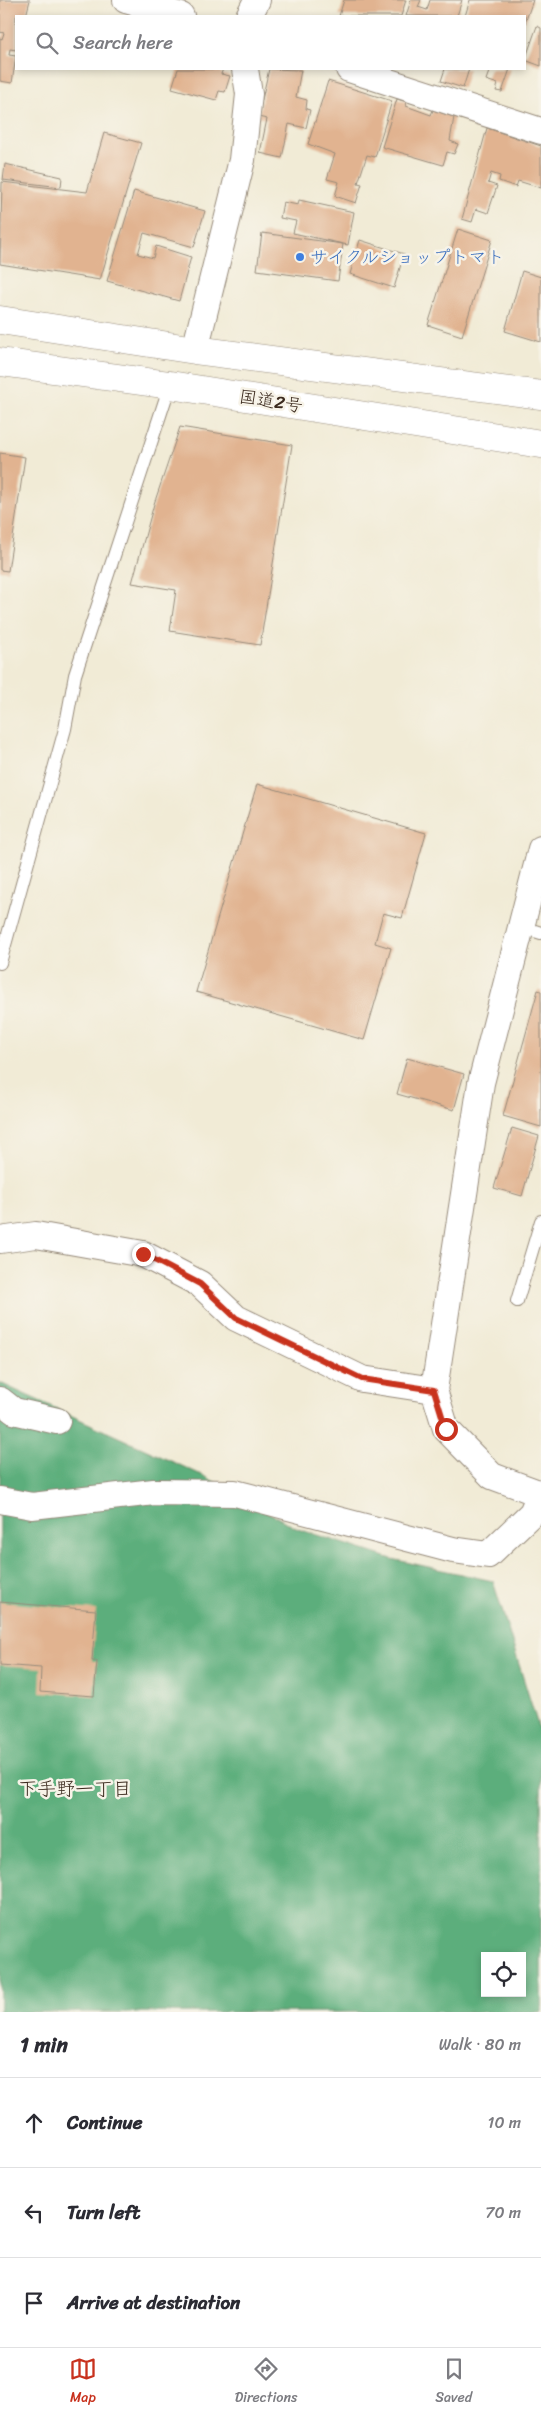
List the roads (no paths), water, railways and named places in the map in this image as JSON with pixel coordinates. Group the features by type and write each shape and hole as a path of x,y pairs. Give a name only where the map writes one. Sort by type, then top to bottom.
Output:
{"highway":[{"path":"0,320 195,350 541,395"},
{"name":"国道2号","path":"0,362 170,385 541,444"}],"street":[{"path":"126,0 178,15"},
{"path":"250,15 257,0"},
{"path":"195,350 242,160 249,94 245,70"},
{"path":"353,70 541,130"},
{"path":"0,1500 32,1506 154,1492 235,1493 453,1550 488,1555 532,1513 540,1494 492,1476 446,1429 434,1390 481,1083 532,930 541,850"},
{"path":"0,1240 36,1235 143,1254 200,1284 236,1318 354,1376 362,1379 434,1390"},
{"path":"0,1400 14,1411 57,1421"}],"lane":[{"path":"0,964 64,729 75,675 170,385"},
{"path":"517,1301 541,1222"}],"place":[{"name":"サイクルショップトマト","path":"300,257"}],"district":[{"name":"下手野一丁目","path":"75,1788"}]}
